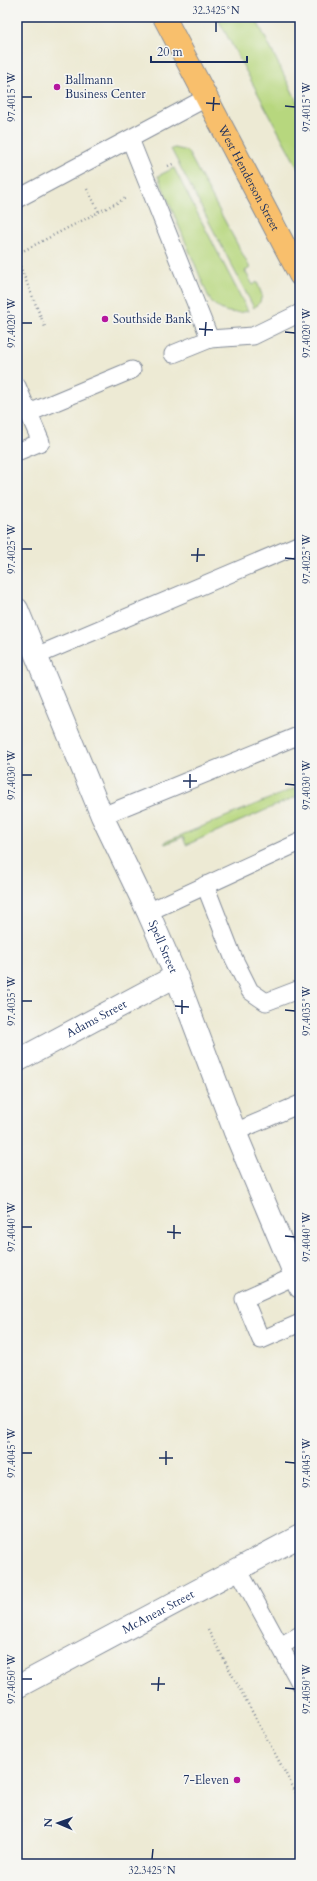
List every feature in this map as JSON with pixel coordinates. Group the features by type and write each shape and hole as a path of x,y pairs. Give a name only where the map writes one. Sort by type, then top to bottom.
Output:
{"main road":[{"name":"West Henderson Street","path":"164,17 300,275"}],"street":[{"name":"Spell Street","path":"17,609 102,816 148,912 176,976 234,1132 298,1281"},
{"name":"Adams Street","path":"17,1061 176,976"},
{"name":"McAnear Street","path":"17,1687 300,1536"}],"lane":[{"path":"17,200 206,98"},
{"path":"130,139 210,339"},
{"path":"173,354 210,339 253,336 300,313"},
{"path":"29,413 132,370"},
{"path":"17,386 41,442 17,452"},
{"path":"36,656 300,544"},
{"path":"102,816 300,735"},
{"path":"148,912 300,842"},
{"path":"205,885 233,957 250,991 266,1002 300,989"},
{"path":"234,1132 300,1104"},
{"path":"298,1281 244,1300 261,1340 300,1323"},
{"path":"238,1569 300,1683"},
{"path":"280,1646 300,1635"}],"path":[{"path":"17,254 128,196"},
{"path":"17,259 45,326"},
{"path":"208,1630 300,1800"}],"green space":[{"path":"217,17 255,17 300,107 300,172"},
{"path":"175,148 187,151 189,154 250,268 245,271 253,285 257,282 262,295 260,302 254,308 171,149"},
{"path":"174,168 248,311 236,313 226,311 213,303 209,298 158,176"},
{"path":"300,786 300,795 186,845 183,837 165,844 165,842"}],"place":[{"name":"Ballmann Business Center","path":"57,87"},
{"name":"Southside Bank","path":"105,319"},
{"name":"7-Eleven","path":"237,1780"}]}
